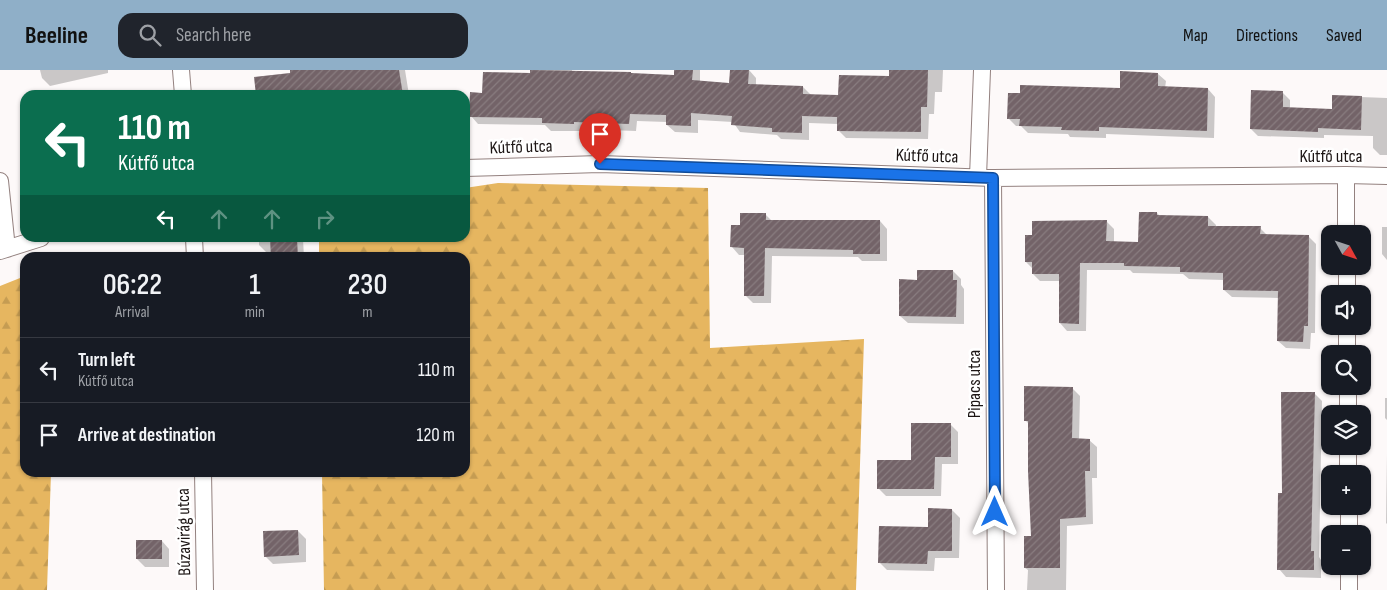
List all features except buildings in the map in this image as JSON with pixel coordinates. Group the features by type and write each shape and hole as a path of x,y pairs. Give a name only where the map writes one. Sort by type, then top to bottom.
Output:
{"street":[{"path":"181,70 183,90"},
{"name":"Pipacs utca","path":"982,70 996,590"},
{"name":"Kútfő utca","path":"470,168 600,164 986,178 1387,176"},
{"path":"1346,175 1346,225"},
{"path":"0,181 3,250 28,242"},
{"name":"Búzavirág utca","path":"203,477 205,590"},
{"path":"1349,575 1349,590"}],"green space":[{"path":"498,183 708,188 710,348 864,339 856,590 324,590 322,477 470,477 470,252 319,252 319,242 470,242 470,187"},
{"path":"20,278 20,477 51,477 47,590 0,590 0,286"}],"route":[{"path":"600,164 993,178 995,512"}]}
